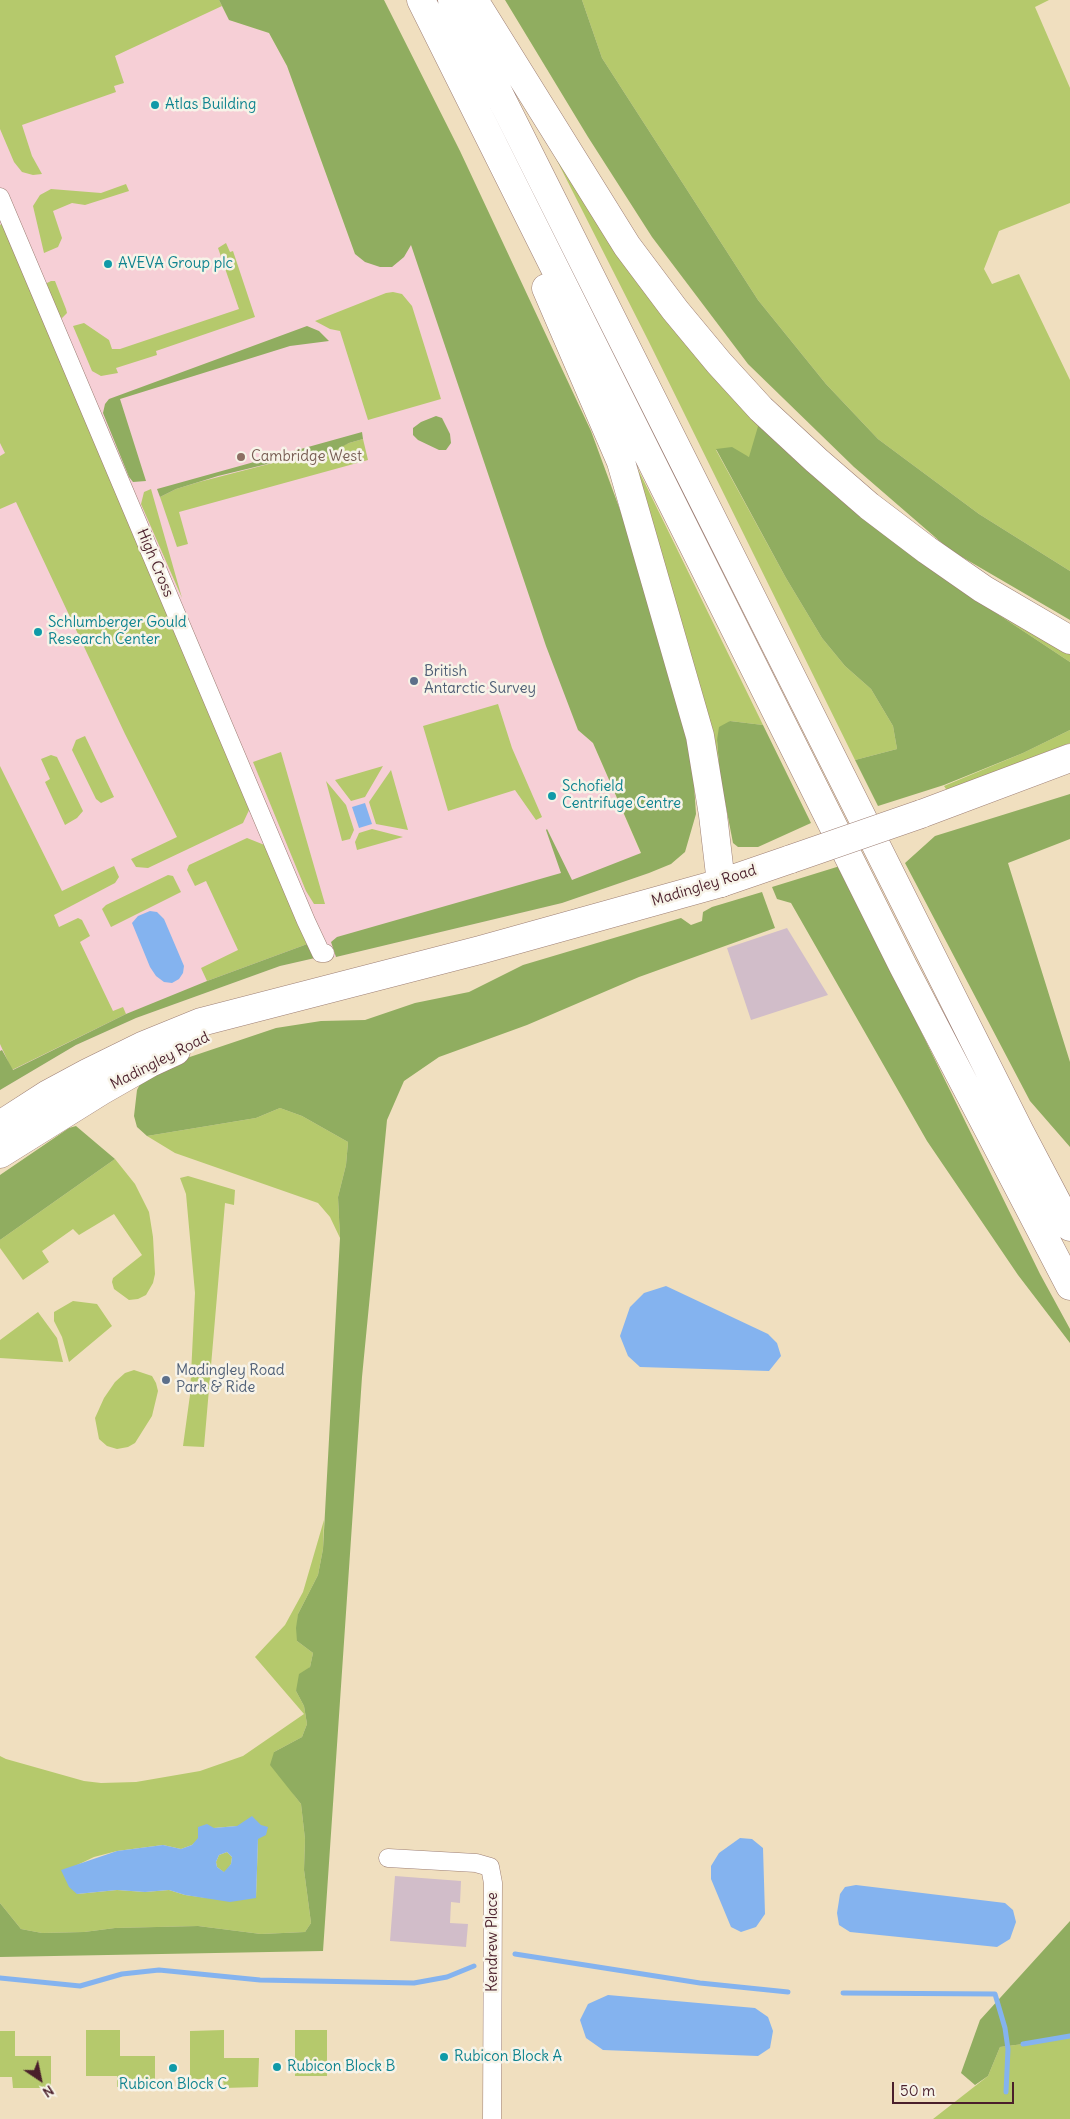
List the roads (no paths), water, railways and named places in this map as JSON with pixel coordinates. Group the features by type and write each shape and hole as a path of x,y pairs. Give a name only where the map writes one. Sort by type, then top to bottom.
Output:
{"main road":[{"path":"421,0 621,462 700,736 713,815 721,883"},
{"path":"421,0 903,966 1070,1286"},
{"path":"452,0 1020,1132 1070,1227"},
{"path":"474,0 627,246 675,310 719,363 755,402 822,466 869,506 919,544 983,589 1070,640"},
{"name":"Madingley Road","path":"0,1126 48,1094 142,1046 201,1022 487,948 721,883 921,814 1070,758"},
{"name":"Madingley Road","path":"0,1154 150,1062 228,1028 331,989"}],"street":[{"name":"High Cross","path":"0,197 306,921 321,952 325,953"},
{"name":"Kendrew Place","path":"388,1858 476,1863 490,1867 493,1894 492,2119"}],"water":[{"path":"365,803 372,824 359,828 352,807"},
{"path":"150,911 157,912 164,919 184,966 183,973 179,979 172,983 164,982 156,976 150,967 132,923 138,916"},
{"path":"666,1286 768,1334 777,1343 781,1356 769,1371 640,1367 628,1356 620,1336 630,1307 644,1293"},
{"path":"252,1816 261,1825 268,1827 266,1835 258,1839 256,1898 230,1902 185,1895 169,1890 145,1892 117,1890 77,1894 69,1887 61,1870 117,1851 163,1845 181,1849 192,1845 198,1838 198,1827 207,1824 214,1828 237,1826","holes":["227,1852 232,1857 231,1864 224,1872 217,1867 216,1862 219,1855"]},
{"path":"740,1838 752,1839 763,1848 765,1914 756,1927 741,1932 731,1927 711,1879 711,1866 719,1853"},
{"path":"856,1885 1005,1903 1013,1910 1016,1922 1010,1939 997,1947 850,1932 839,1925 837,1913 840,1894 845,1887"},
{"path":"608,1995 755,2008 768,2017 773,2031 770,2048 758,2056 603,2050 586,2038 580,2020 588,2004"}],"waterway":[{"path":"515,1954 700,1983 788,1992"},
{"path":"0,1978 80,1986 122,1974 159,1970 260,1980 414,1983 447,1977 474,1966"},
{"path":"843,1993 995,1994 1005,2028 1008,2049 1006,2092"},
{"path":"1023,2044 1070,2036"}],"place":[{"name":"Atlas Building","path":"155,105"},
{"name":"AVEVA Group plc","path":"108,264"},
{"name":"Cambridge West","path":"241,457"},
{"name":"Schlumberger Gould Research Center","path":"38,632"},
{"name":"British Antarctic Survey","path":"414,681"},
{"name":"Schofield Centrifuge Centre","path":"552,796"},
{"name":"Madingley Road Park & Ride","path":"166,1380"},
{"name":"Rubicon Block A","path":"444,2057"},
{"name":"Rubicon Block B","path":"277,2067"},
{"name":"Rubicon Block C","path":"173,2068"}]}
